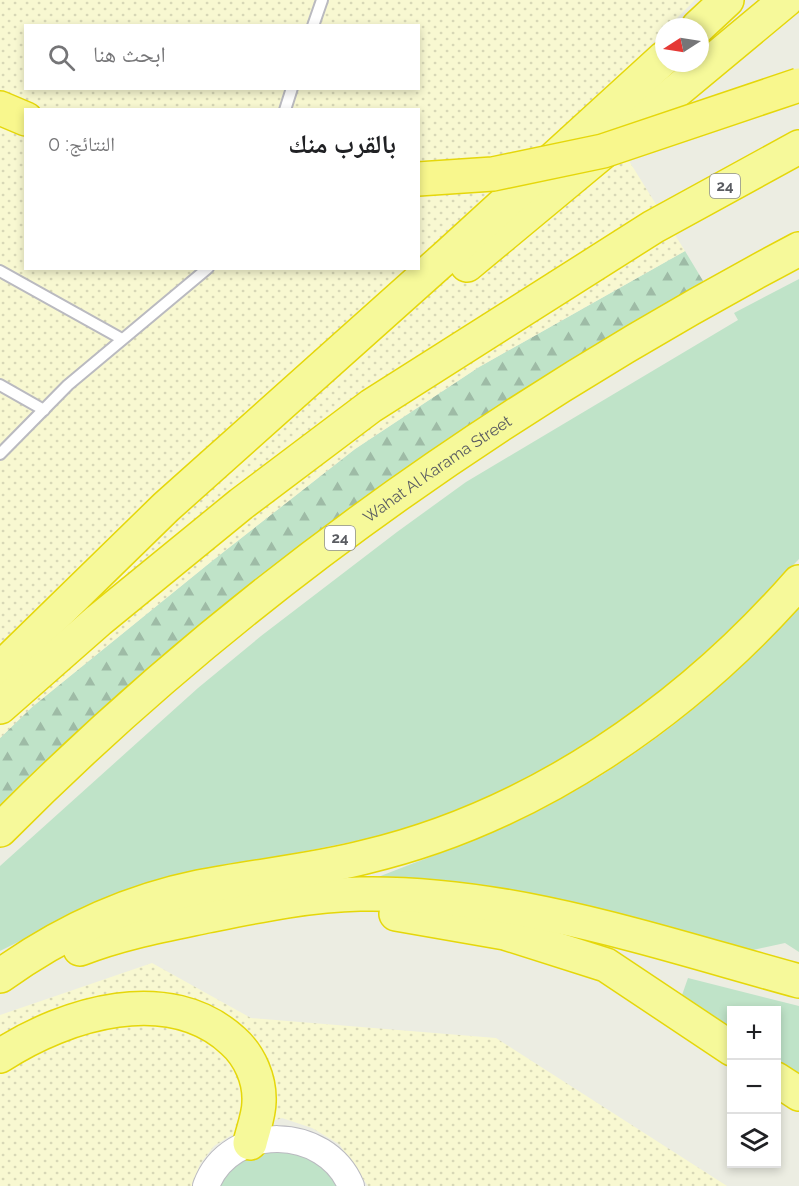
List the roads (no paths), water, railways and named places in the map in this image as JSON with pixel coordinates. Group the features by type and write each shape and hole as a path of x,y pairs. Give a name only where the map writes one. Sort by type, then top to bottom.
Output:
{"highway":[{"path":"708,18 727,0"},
{"path":"376,319 403,308 446,282 786,0"},
{"path":"0,669 166,507 655,66"},
{"path":"420,179 493,174 603,151 799,85"},
{"path":"0,108 24,118"},
{"name":"24","path":"0,707 99,620 232,512 371,406 653,227 799,147"},
{"name":"Wahat Al Karama Street","path":"0,830 51,778 152,689 287,578 409,485 561,386 715,293 799,249"},
{"path":"0,978 56,940 85,925 143,902 199,887 330,865 402,848 478,820 528,796 585,763 659,713 729,655 799,582"},
{"path":"0,978 115,936 238,910 359,894 454,899 504,906 604,927 799,981"},
{"path":"238,910 398,914 505,933 606,965 727,1046"},
{"path":"0,1056 67,1023 105,1012 146,1007 185,1013 220,1029 242,1049 254,1070 259,1102 250,1143"},
{"path":"781,1082 799,1094"}],"street":[{"path":"206,1186 209,1177 227,1156 250,1143 273,1138 297,1140 318,1149 337,1163 351,1186"}],"lane":[{"path":"314,24 322,0"},
{"path":"286,108 291,90"},
{"path":"0,454 44,410 122,339 206,270"},
{"path":"0,271 122,339"},
{"path":"0,385 44,410"}]}
